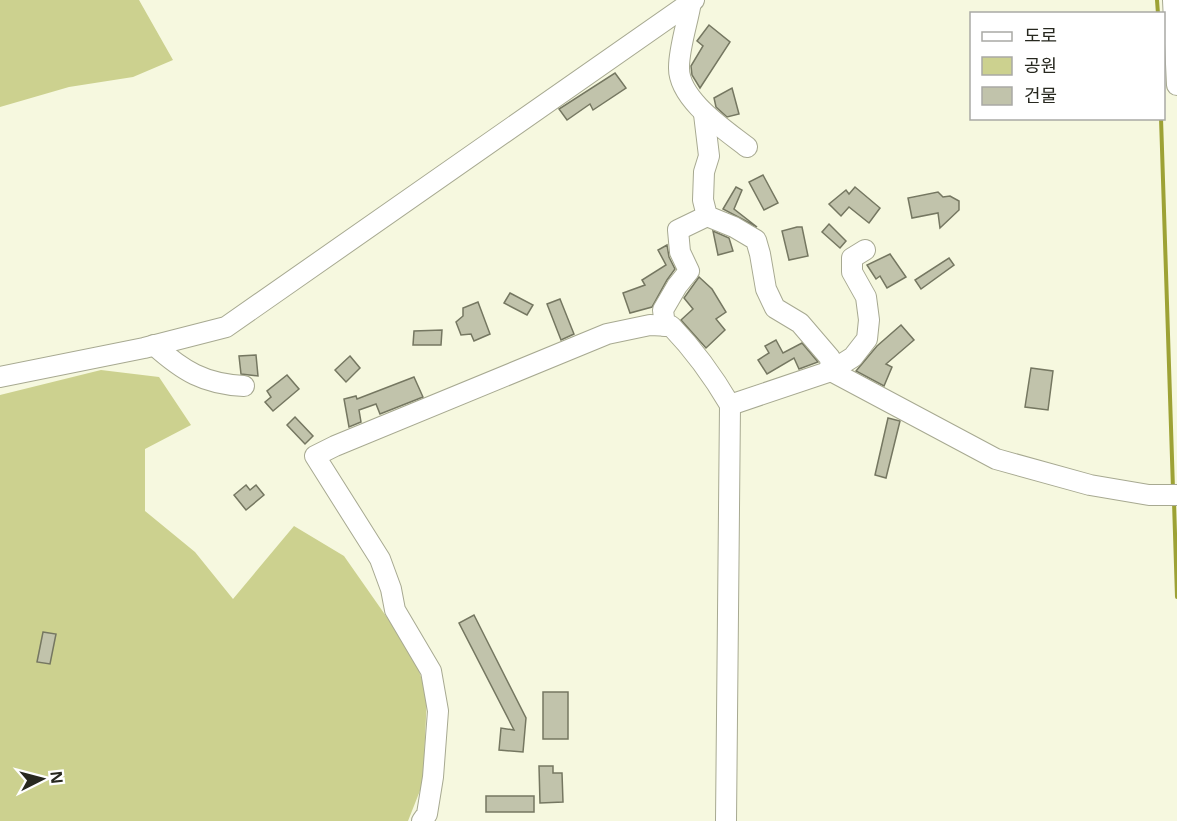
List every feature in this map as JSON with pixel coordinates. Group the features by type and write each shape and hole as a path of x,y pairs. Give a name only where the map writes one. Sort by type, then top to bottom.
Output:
{"street":[{"path":"1173,0 1177,85"},
{"path":"693,1 678,68 684,87 704,114 747,147"},
{"path":"0,376 154,345 226,327 693,1"},
{"path":"704,114 709,156 704,172 703,200 707,216"},
{"path":"665,326 663,310 689,271 680,252 678,230 707,216 734,227 756,240 765,289 775,308 800,323 830,358 831,371"},
{"path":"730,405 831,371 854,357 867,339 869,320 866,297 852,272 852,258 865,250"},
{"path":"422,821 427,814 433,777 438,711 431,671 395,610 391,589 380,559 315,456 607,334 650,325 671,326 694,351 717,382 730,405 726,821"},
{"path":"154,345 175,364 195,376 222,385 244,386"},
{"path":"831,371 996,459 1090,485 1169,495"}],"green space":[{"path":"0,0 139,0 173,60 133,77 69,87 0,107"},
{"path":"101,370 159,377 191,425 145,449 145,511 195,552 233,599 294,526 344,556 414,656 427,695 423,783 408,821 0,821 0,395"}],"building":[{"path":"709,25 730,42 700,88 692,75 691,66 703,46 697,41"},
{"path":"615,73 626,88 593,110 590,104 567,120 559,109"},
{"path":"732,88 739,114 727,117 716,107 714,98"},
{"path":"763,175 778,203 764,210 749,182"},
{"path":"736,187 742,190 734,209 757,227 723,209"},
{"path":"855,187 880,208 869,223 849,207 841,216 829,204 846,190 849,194"},
{"path":"938,192 943,197 950,196 959,201 959,210 940,228 938,213 912,218 908,198"},
{"path":"829,224 846,241 840,248 822,232"},
{"path":"802,227 808,256 789,260 782,231"},
{"path":"713,231 729,238 733,251 718,255"},
{"path":"667,245 669,257 675,269 652,307 630,313 623,293 645,285 642,280 666,265 658,250"},
{"path":"890,254 906,277 887,288 880,276 876,279 867,265"},
{"path":"949,258 954,265 921,289 915,280"},
{"path":"699,277 712,289 726,312 716,319 725,330 706,348 681,320 693,309 684,298"},
{"path":"510,293 533,305 527,315 504,303"},
{"path":"560,299 574,334 561,340 547,304"},
{"path":"478,302 490,334 474,341 471,334 461,335 456,322 463,316 463,308"},
{"path":"901,325 914,340 886,364 892,367 884,386 856,371 877,346"},
{"path":"442,330 441,345 413,345 414,331"},
{"path":"776,340 783,353 802,343 818,362 799,369 794,358 767,374 758,360 769,353 765,346"},
{"path":"256,355 258,376 241,374 239,356"},
{"path":"350,356 360,368 346,382 335,370"},
{"path":"1031,368 1053,371 1048,410 1025,407"},
{"path":"287,375 299,389 273,411 265,402 271,397 267,391"},
{"path":"414,377 423,397 380,414 376,404 359,410 361,422 349,427 344,399 356,396 357,399"},
{"path":"295,417 313,436 305,444 287,425"},
{"path":"888,418 900,421 886,478 875,475"},
{"path":"246,485 250,490 256,485 264,495 246,510 234,495"},
{"path":"474,615 526,718 523,752 499,750 501,728 514,730 459,623"},
{"path":"43,632 56,634 50,664 37,662"},
{"path":"543,692 568,692 568,739 543,739"},
{"path":"539,766 553,766 553,773 562,773 563,802 540,803"},
{"path":"486,796 534,796 534,812 486,812"}],"waterway":[{"path":"1157,0 1158,12"},
{"path":"1161,120 1173,489"},
{"path":"1174,502 1177,597"}]}
